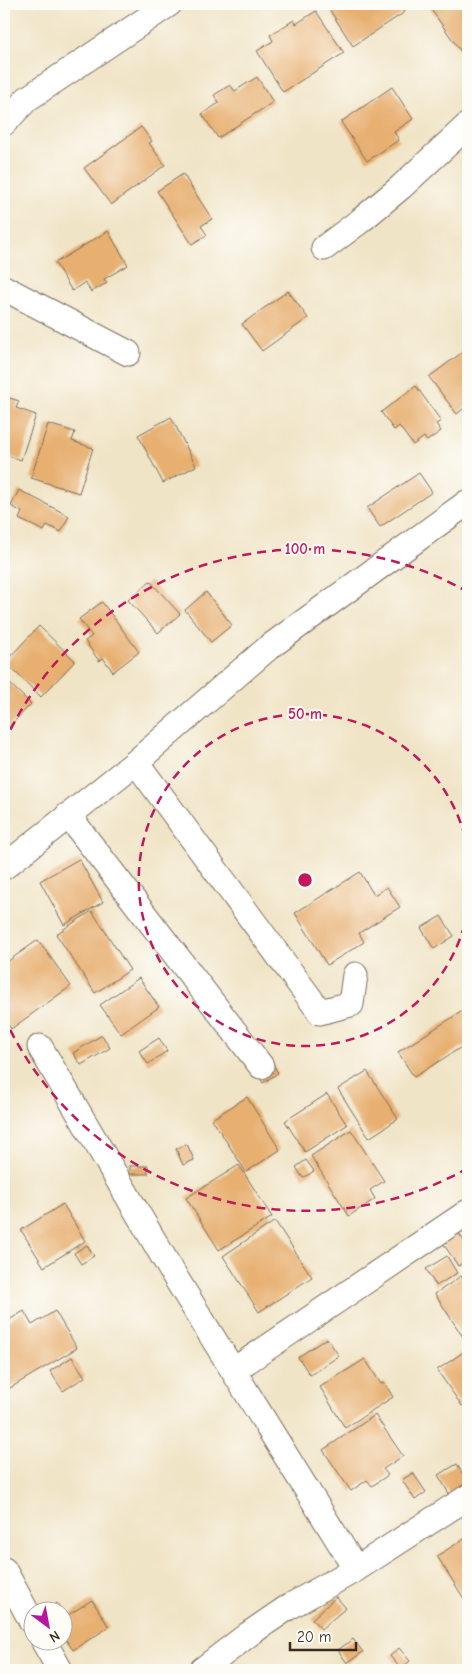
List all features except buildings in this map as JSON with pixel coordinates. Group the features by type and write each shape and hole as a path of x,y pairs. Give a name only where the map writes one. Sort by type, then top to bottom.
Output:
{"street":[{"path":"4,123 27,99 169,4"},
{"path":"324,248 401,187 468,125"},
{"path":"4,288 128,354"},
{"path":"4,867 136,762 268,648 468,502"},
{"path":"136,762 320,1012 351,1004 355,976"},
{"path":"68,815 260,1066"},
{"path":"40,1047 177,1280 356,1568"},
{"path":"234,1370 468,1212"},
{"path":"202,1670 287,1608 356,1568 468,1497"},
{"path":"4,1570 22,1603"},
{"path":"50,1652 60,1670"}]}
